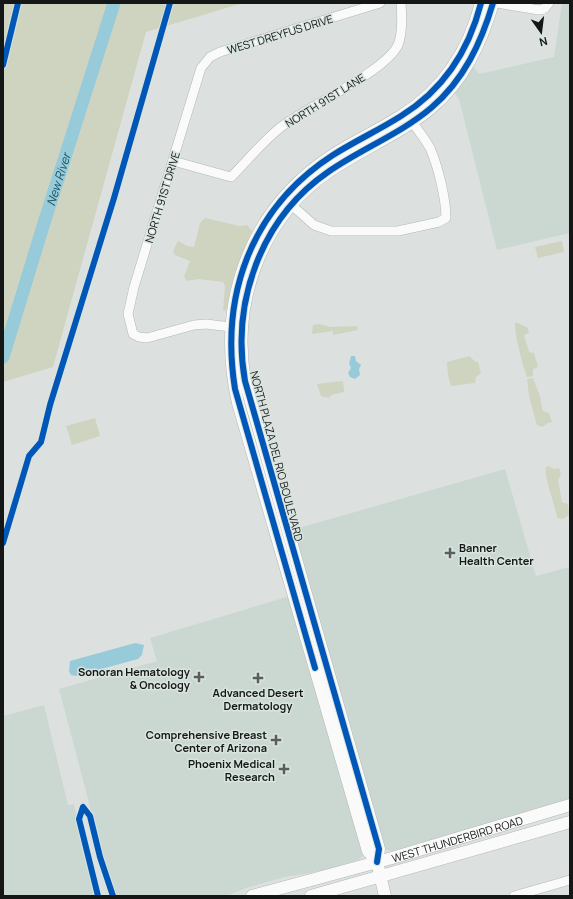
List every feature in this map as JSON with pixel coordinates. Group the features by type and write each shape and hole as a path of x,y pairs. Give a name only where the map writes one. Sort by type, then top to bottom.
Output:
{"street":[{"name":"WEST DREYFUS DRIVE","path":"205,62 210,56 220,52 380,3"},
{"name":"NORTH 91ST LANE","path":"173,161 231,177 252,154 281,128 302,112 378,68 390,56 398,45 402,16 401,3"},
{"name":"NORTH PLAZA DEL RIO BOULEVARD","path":"237,365 247,273 258,234 287,201 300,180 333,155 412,109 455,74 481,3"},
{"name":"NORTH PLAZA DEL RIO BOULEVARD","path":"287,201 330,171 412,122 431,108 482,36 493,3"},
{"path":"497,3 539,10 547,6"},
{"name":"NORTH 91ST DRIVE","path":"205,62 201,68 130,303 128,314 133,334 139,337 147,338 194,325 206,324 231,327"},
{"path":"287,201 314,225 331,231 398,231 439,222 446,218 446,209 434,159 430,148 412,122"},
{"name":"NORTH PLAZA DEL RIO BOULEVARD","path":"247,273 235,296 231,327 237,365 238,403 268,482 352,776 379,848 377,862"},
{"name":"WEST THUNDERBIRD ROAD","path":"252,896 377,862 570,805"},
{"name":"WEST THUNDERBIRD ROAD","path":"311,896 570,822"},
{"path":"377,862 385,896"},
{"path":"514,896 570,880"}],"shaded area":[{"path":"562,3 570,3 570,233 497,250 459,99 454,92 472,65 479,74 554,57"},
{"path":"505,469 536,576 569,567 570,571 570,800 392,851 384,849 292,530"},
{"path":"290,596 363,854 362,857 358,860 321,871 285,877 246,888 227,896 117,896 102,852 59,689 157,661 150,638"},
{"path":"44,705 68,805 74,804 94,896 3,896 3,716"}],"green space":[{"path":"3,3 243,3 146,32 53,367 3,382"},
{"path":"205,218 240,226 247,225 252,231 236,270 226,311 223,310 225,286 223,282 199,279 187,281 184,277 190,261 175,255 173,251 178,241 187,246 194,247 200,223"},
{"path":"562,241 564,252 538,258 535,247"},
{"path":"516,322 528,328 529,333 524,335 529,352 534,353 538,367 533,369 533,376 527,377 521,358 515,326"},
{"path":"319,324 331,327 357,326 358,330 333,335 333,331 312,334 313,325"},
{"path":"470,356 474,361 478,362 481,373 476,377 475,383 451,386 448,376 447,362"},
{"path":"533,378 540,396 542,409 549,413 552,422 542,427 537,425 529,396 527,379"},
{"path":"343,381 344,392 331,395 329,398 321,396 317,384"},
{"path":"95,418 100,436 72,445 66,426"},
{"path":"548,466 554,469 559,468 561,475 558,480 562,502 568,504 569,515 563,519 557,518 546,477 546,467"}],"water":[{"path":"351,356 355,356 356,361 361,365 359,369 360,375 355,379 350,377 348,373 351,368 349,364"},
{"path":"135,643 144,645 142,655 138,659 76,676 71,675 69,671 70,661"}],"waterway":[{"name":"New River","path":"3,357 114,3"}],"cycle path":[{"path":"3,65 18,3"},
{"path":"3,543 29,456 41,442 50,405 114,198 170,3"},
{"path":"315,668 235,389 232,354 232,320 238,288 248,257 262,228 281,201 305,176 333,155 401,116 430,94 442,81 461,53 476,20 481,3"},
{"path":"377,862 379,849 245,381 242,351 243,321 247,292 256,264 269,238 285,213 305,191 328,172 406,126 431,108 443,97 462,73 470,60 483,32 493,3"},
{"path":"83,807 90,816 100,857 113,896"},
{"path":"83,807 79,819 98,896"}],"place":[{"name":"Banner Health Center","path":"450,553"},
{"name":"Sonoran Hematology & Oncology","path":"199,677"},
{"name":"Advanced Desert Dermatology","path":"258,678"},
{"name":"Comprehensive Breast Center of Arizona","path":"276,740"},
{"name":"Phoenix Medical Research","path":"284,769"}]}
